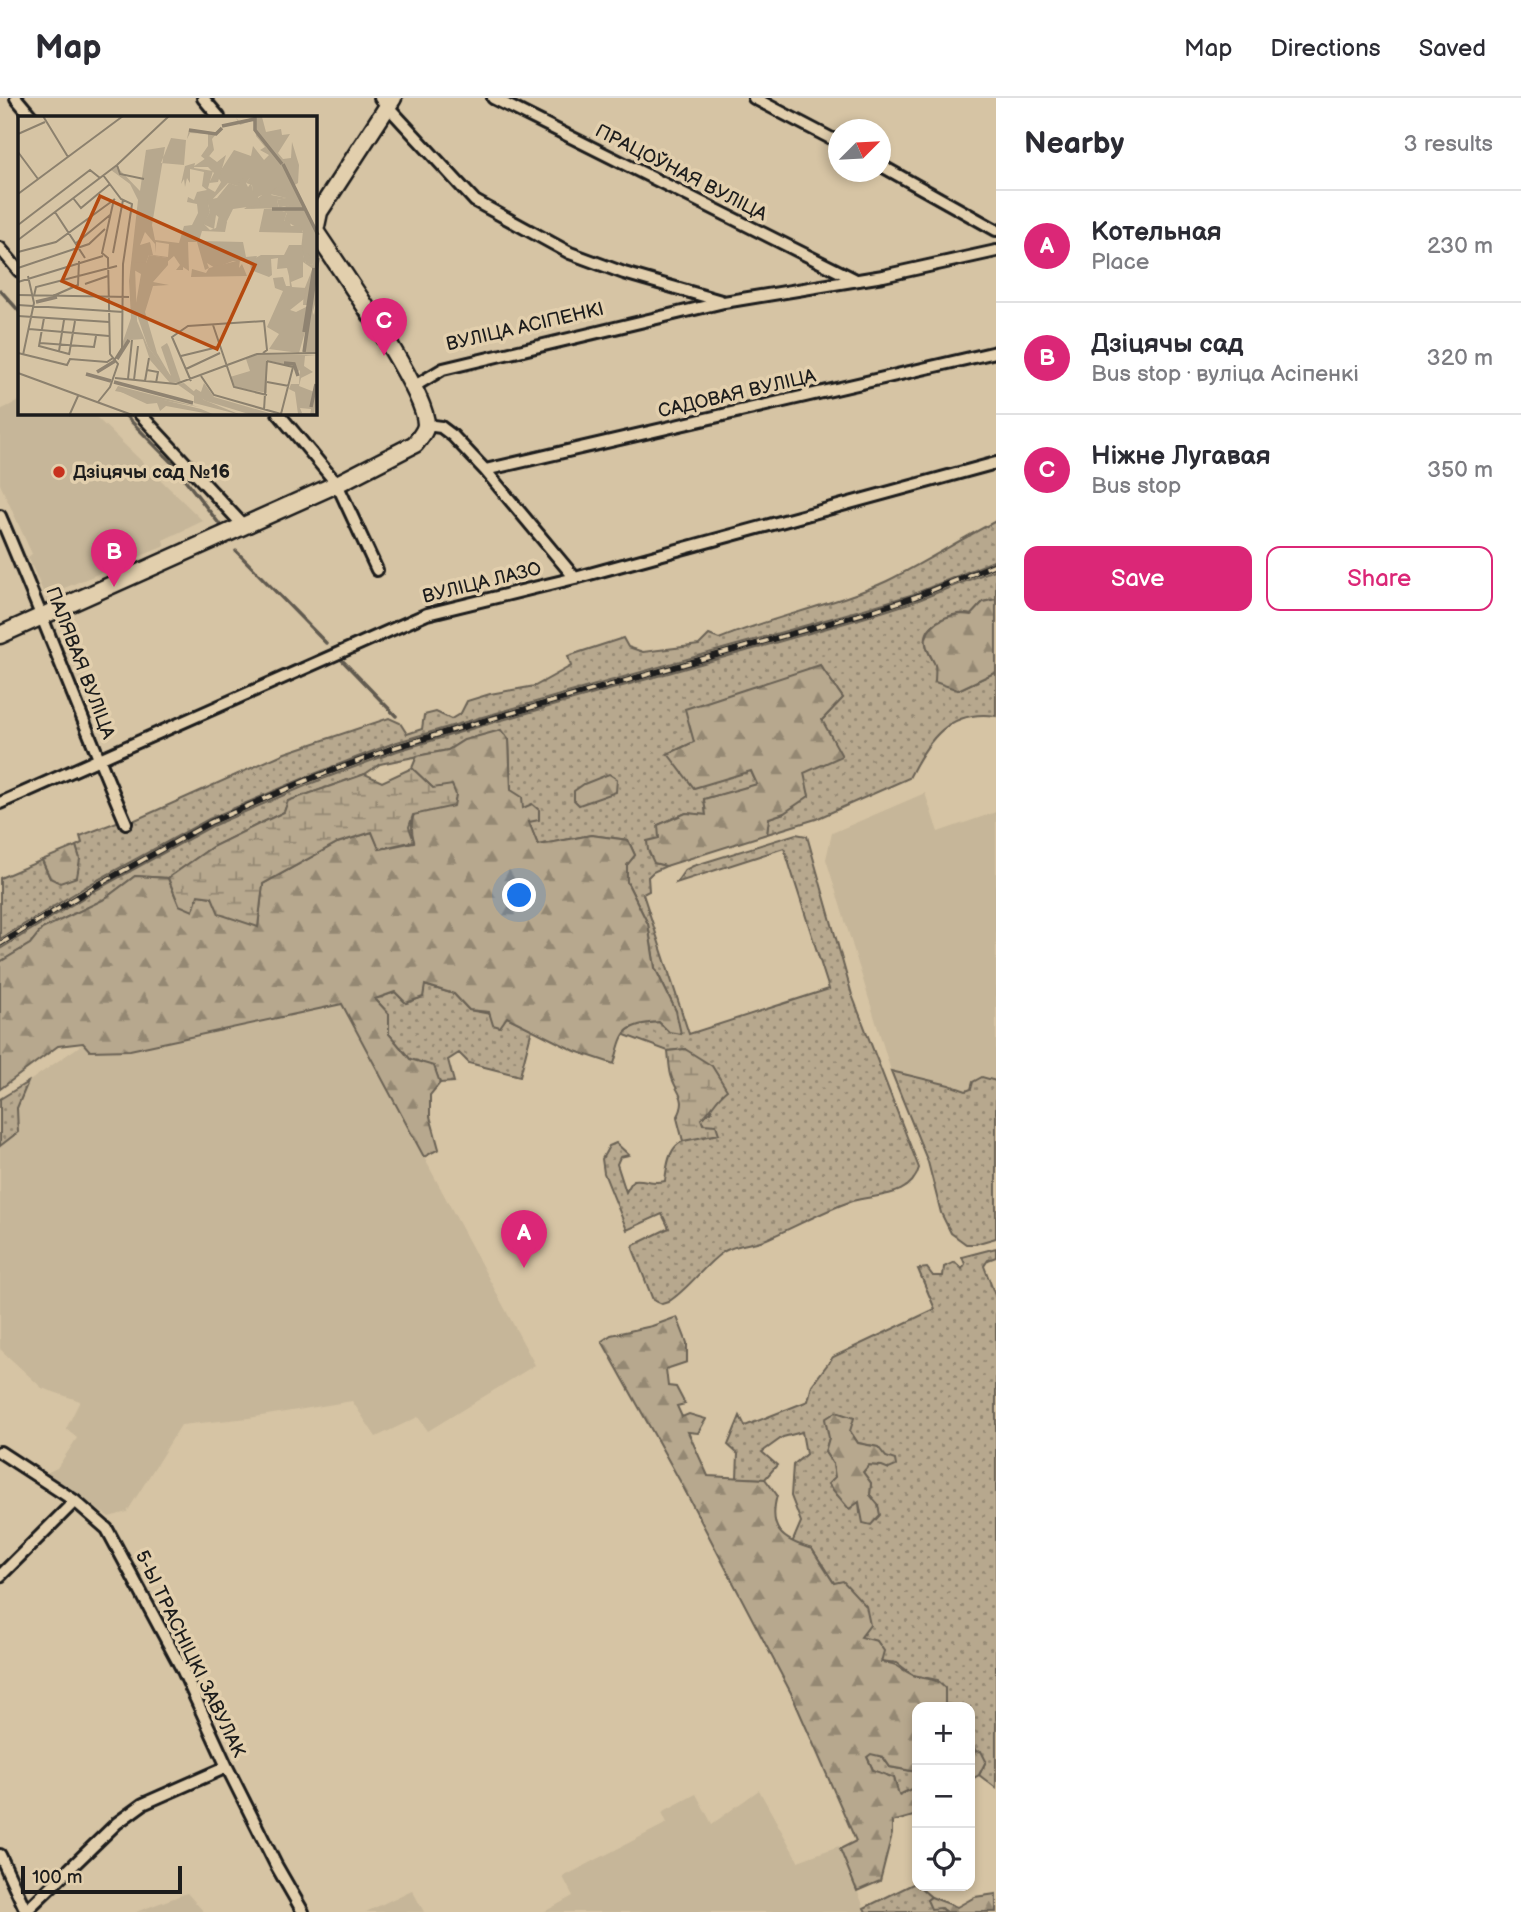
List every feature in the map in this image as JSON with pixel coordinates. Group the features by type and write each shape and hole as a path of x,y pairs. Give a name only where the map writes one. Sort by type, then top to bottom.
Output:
{"street":[{"path":"16,98 31,116"},
{"path":"203,98 218,116"},
{"name":"ПРАЦОЎНАЯ ВУЛІЦА","path":"493,98 854,279"},
{"path":"754,98 828,137"},
{"path":"317,222 319,212 387,101 475,201 570,253 624,274 724,302"},
{"path":"891,171 996,230"},
{"path":"0,635 337,484 415,444 424,434 426,425 422,406 413,387 317,234"},
{"path":"0,248 18,270"},
{"name":"ВУЛІЦА АСІПЕНКІ","path":"413,387 443,369 724,302 883,276 996,251"},
{"name":"САДОВАЯ ВУЛІЦА","path":"485,470 996,352"},
{"path":"141,415 243,525"},
{"path":"280,415 337,484 377,570"},
{"path":"426,425 441,428 453,436 485,470 575,578"},
{"name":"ВУЛІЦА ЛАЗО","path":"0,803 427,614 575,578 996,463"},
{"name":"ПАЛЯВАЯ ВУЛІЦА","path":"0,516 44,615 98,758 126,823"},
{"name":"5-Ы ТРАСНІЦКІ ЗАВУЛАК","path":"0,1452 75,1501 107,1529 183,1671 276,1866 303,1912"},
{"path":"0,1576 75,1501"},
{"path":"0,1855 26,1912 117,1823 143,1804 227,1767"}],"shaded area":[{"path":"18,401 18,415 94,415 203,521 163,540 165,546 45,596 28,557 32,554 0,484 0,410"},
{"path":"925,793 938,832 996,812 996,1092 983,1085 966,1091 891,1071 826,859 832,833"},
{"path":"342,1004 535,1365 428,1431 418,1417 376,1437 352,1401 249,1418 181,1425 127,1512 109,1517 44,1474 57,1468 77,1438 66,1429 80,1401 42,1388 0,1349 0,1146 18,1132 17,1108 28,1082 84,1043 130,1050"},
{"path":"759,1790 798,1861 839,1846 866,1912 544,1912 573,1896 563,1877 667,1823 662,1812 696,1794 712,1824"},
{"path":"412,1890 424,1912 366,1912"},
{"path":"187,1893 204,1912 136,1912"}],"green space":[{"path":"996,521 996,560 914,594 394,743 209,819 92,883 0,939 0,878 42,860 50,878 80,859 76,846 82,843 80,836 130,817 133,821 285,753 389,718 400,723 407,734 422,729 424,715 436,712 451,719 461,713 467,701 535,686 571,666 568,656 623,638 628,647 643,652 699,645 709,635 719,639 846,597 901,574"},
{"path":"996,569 996,599 983,602 971,615 954,615 939,621 930,628 926,637 930,656 958,690 996,672 996,716 965,717 942,730 924,751 909,778 816,819 767,834 769,818 784,813 803,773 822,720 843,698 820,665 694,742 668,754 751,771 757,785 704,799 706,815 686,813 659,825 654,863 666,866 648,877 649,891 643,894 689,1034 829,989 784,848 676,883 685,870 693,866 796,834 807,836 852,995 919,1168 915,1178 901,1190 852,1201 763,1240 723,1252 668,1302 662,1304 653,1300 633,1249 634,1245 669,1228 662,1214 627,1230 604,1173 602,1159 609,1146 616,1143 629,1155 620,1157 617,1164 626,1192 633,1180 665,1181 670,1156 679,1144 694,1138 719,1134 700,1119 712,1111 685,1049 668,1051 622,1034 637,1024 659,1022 669,1032 676,1011 655,968 648,924 627,882 627,865 635,855 628,840 591,835 538,845 523,809 511,790 509,740 464,740 448,750 380,764 365,774 288,801 284,812 212,847 168,878 135,876 103,900 42,929 30,944 0,962 0,949 96,890 212,826 312,783 397,751 866,617 916,601"},
{"path":"996,599 996,672 958,690 935,682 935,665 926,645 928,631 944,618 971,615 983,602"},
{"path":"820,665 843,698 822,720 842,756 804,773 809,796 784,813 769,818 767,834 666,866 654,863 647,841 659,838 658,825 686,813 706,815 704,799 757,784 751,771 694,788 668,754 694,742 685,709"},
{"path":"501,730 509,740 511,790 522,797 523,808 532,804 539,810 539,820 529,822 538,845 591,835 628,840 635,855 627,865 627,882 648,924 655,968 676,1011 681,1034 669,1032 659,1022 631,1028 622,1037 614,1064 575,1051 507,1017 500,1027 493,1025 489,1012 469,1010 454,994 425,985 423,997 406,1003 395,992 375,999 389,1014 389,1034 410,1059 434,1066 440,1083 430,1095 430,1116 439,1149 424,1157 342,1004 130,1050 90,1051 83,1043 58,1046 0,1089 0,962 30,944 42,929 103,900 135,876 168,878 179,905 198,895 212,897 258,927 263,884 337,843 372,832 380,849 414,842 412,825 415,812 433,788 412,768 417,756 448,750 464,740"},
{"path":"412,768 433,788 452,785 456,795 454,806 413,815 409,827 414,841 379,849 372,832 337,843 263,884 258,927 219,914 212,897 198,895 193,911 179,905 168,878 212,847 284,812 288,801 365,774 382,782"},
{"path":"609,774 617,779 616,792 579,805 574,800 574,791"},
{"path":"76,846 80,859 77,877 60,883 50,878 42,860"},
{"path":"424,985 454,994 469,1010 507,1017 532,1029 520,1076 469,1063 459,1053 448,1060 454,1082 440,1083 434,1067 410,1059 389,1034 389,1014 375,999 395,992 406,1003 423,997"},
{"path":"685,1049 712,1066 727,1090 701,1119 703,1124 716,1125 719,1134 683,1141 677,1118 682,1100 671,1075 668,1051"},
{"path":"891,1071 966,1091 971,1089 973,1082 982,1077 996,1081 996,1238 966,1244 951,1233 941,1213 928,1162"},
{"path":"28,1082 17,1108 18,1132 0,1146 0,1099"},
{"path":"996,1248 996,1257 988,1260 984,1266 996,1298 996,1788 979,1775 986,1761 975,1749 975,1702 944,1702 938,1680 913,1675 897,1663 881,1661 861,1638 834,1583 812,1549 792,1543 801,1522 791,1496 793,1465 806,1454 802,1432 783,1437 762,1452 777,1465 765,1479 737,1478 738,1454 728,1445 740,1416 745,1426 808,1401 812,1385 833,1357 935,1309 918,1269 927,1268 933,1276 943,1276 944,1267 955,1262 962,1269 965,1264 962,1257","holes":["850,1431 858,1443 877,1447 886,1457 882,1466 869,1465 863,1472 871,1483 870,1495 878,1504 860,1513 859,1501 835,1477 833,1464 825,1452 829,1438"]},
{"path":"677,1317 687,1343 687,1362 666,1369 668,1386 676,1387 685,1404 677,1406 682,1417 689,1414 706,1419 698,1433 688,1432 708,1476 765,1479 777,1495 774,1517 780,1531 792,1542 812,1549 834,1583 843,1581 866,1606 870,1625 861,1637 877,1641 884,1651 881,1662 896,1665 918,1677 934,1680 945,1688 945,1702 912,1702 912,1771 890,1767 883,1757 871,1754 867,1757 873,1770 894,1778 899,1795 912,1788 912,1816 892,1822 892,1834 880,1881 857,1891 840,1849 856,1841 791,1693 680,1481 602,1341 611,1335 652,1326"},
{"path":"836,1412 854,1418 850,1431 858,1443 878,1447 886,1457 895,1460 896,1466 889,1469 869,1465 863,1472 871,1483 870,1495 878,1505 880,1515 871,1525 863,1523 859,1502 849,1509 828,1484 835,1477 833,1464 825,1452 829,1438 825,1419"},
{"path":"981,1751 986,1761 975,1777 975,1752"},
{"path":"871,1753 883,1757 890,1767 912,1771 912,1789 899,1796 894,1778 873,1770 867,1757"},
{"path":"912,1884 912,1891 924,1891 931,1897 927,1900 946,1912 866,1912 864,1908"},
{"path":"996,1894 996,1912 946,1912 941,1908 931,1909 927,1900 931,1897 957,1907 975,1897"}],"waterway":[{"path":"0,290 18,310"},
{"path":"125,415 173,464 224,530"},
{"path":"236,551 326,643"},
{"path":"339,657 396,716"}],"railway":[{"path":"0,944 94,887 211,822 310,779 396,747 865,613 915,597 996,564"}],"place":[{"name":"Ніжне Лугавая","path":"384,356"},
{"name":"Дзіцячы сад №16","path":"59,472"},
{"name":"Дзіцячы сад","path":"114,587"},
{"name":"Котельная","path":"524,1268"}]}
